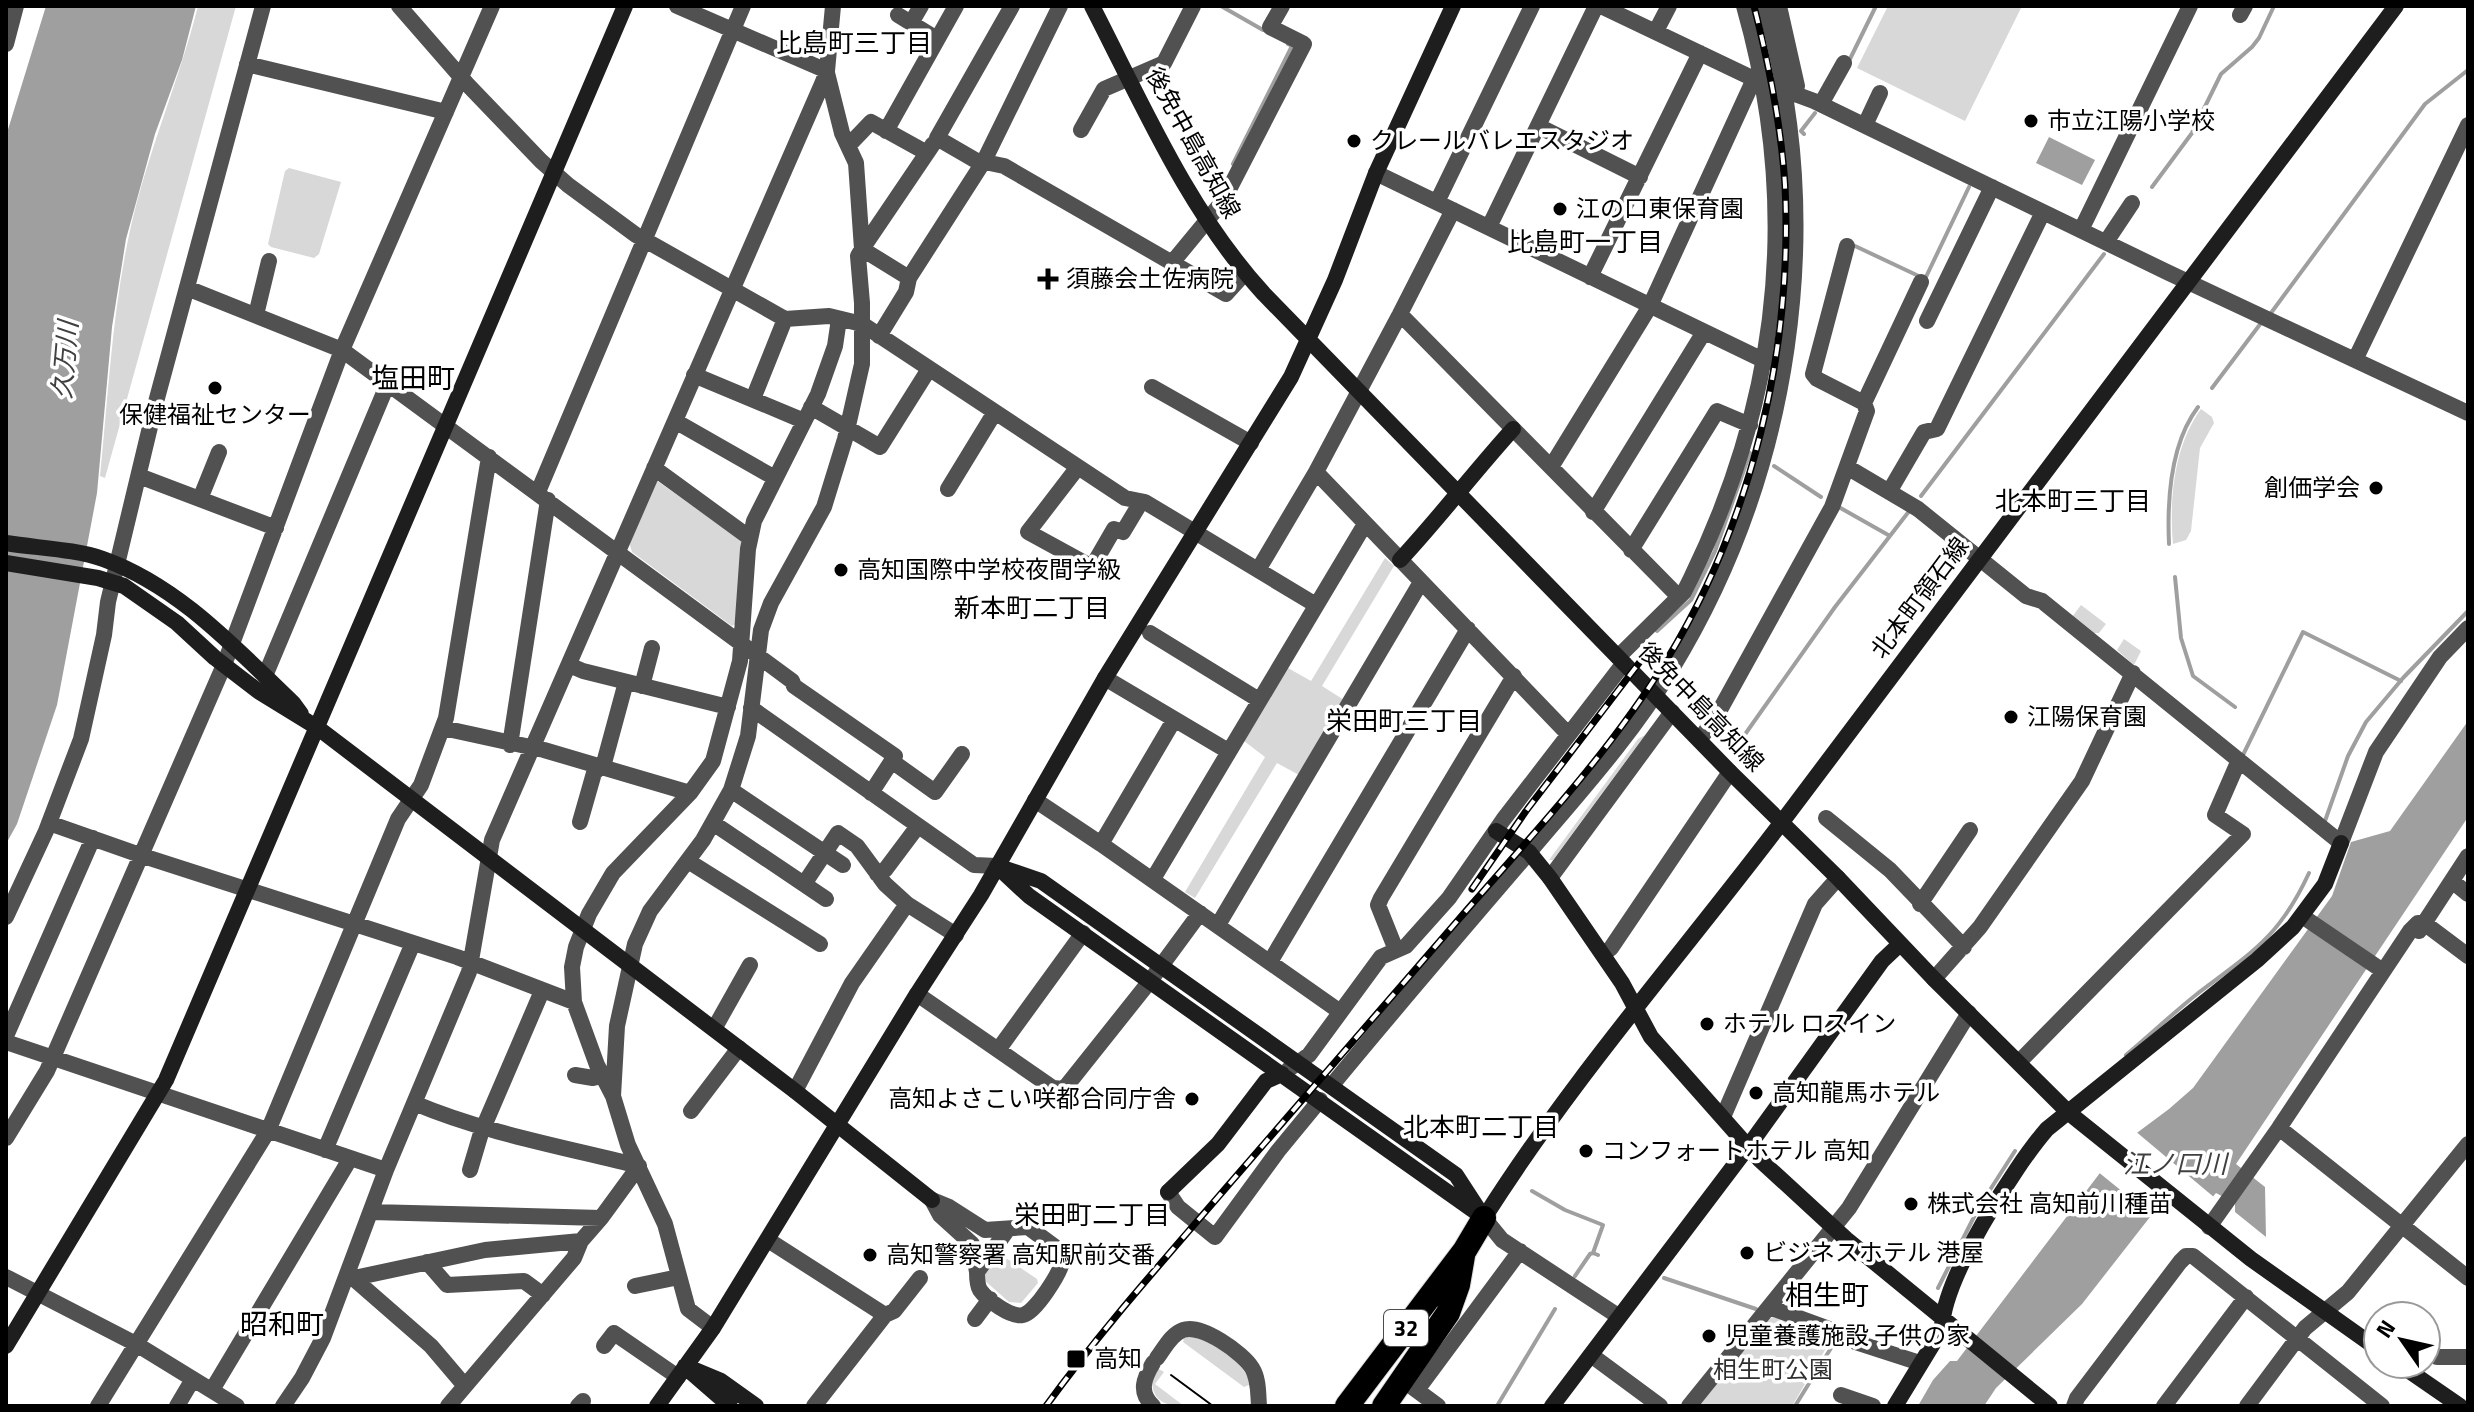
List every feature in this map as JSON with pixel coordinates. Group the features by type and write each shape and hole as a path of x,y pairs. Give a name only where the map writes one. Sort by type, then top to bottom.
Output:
{"highway":[{"name":"32","path":"1347,1406 1465,1250 1484,1218"},
{"name":"32","path":"1384,1406 1410,1385 1448,1313 1465,1250"}],"street":[{"path":"6,44 16,6"},
{"path":"6,917 49,823 81,739 104,635 105,580 117,565 263,6"},
{"path":"6,1138 52,1059 224,665 342,350 492,6"},
{"path":"6,1346 159,1094 248,888 311,723 445,425 625,6"},
{"path":"677,6 827,71"},
{"path":"510,745 543,496 743,6"},
{"path":"283,1406 323,1338 349,1279 386,1170 471,962 492,840 827,71 833,6"},
{"path":"921,6 904,19 937,39"},
{"path":"886,131 956,6"},
{"path":"613,1096 617,1026 635,944 650,911 688,861 731,790 745,750 761,630 771,603 824,507 847,429 862,364 858,256 937,138 1012,6"},
{"path":"879,336 906,292 909,278 984,161 1060,6"},
{"name":"後免中島高知線","path":"1092,6 1206,221 1245,273 1308,340 2069,1113 2204,1223 2362,1338"},
{"path":"1081,130 1104,89 1164,63 1193,6"},
{"path":"1171,264 1223,201 1304,44 1270,27 1282,6"},
{"path":"657,1406 713,1328 956,935 1105,678 1291,377 1335,280 1376,173 1453,6"},
{"path":"1437,202 1532,6"},
{"path":"1489,227 1598,6 1758,81 1821,104 2468,413"},
{"path":"1656,31 1669,6"},
{"path":"1320,1100 1215,1237 1178,1207 1168,1192 1218,1144 1260,1087 1309,1055 1381,957 1406,946 1449,898 1621,660 1679,597 1702,556 1750,425 1765,361 1773,300 1775,202 1771,141 1744,6"},
{"path":"1332,1085 1609,759 1655,694 1695,629 1730,559 1770,435 1785,362 1792,304 1795,229 1788,91 1765,6"},
{"path":"1778,6 1797,86 1788,91"},
{"path":"2081,230 2190,6"},
{"name":"北本町領石線","path":"1484,1218 1510,1176 1636,1006 1782,822 2396,6"},
{"path":"407,10 461,76 553,172 645,240 785,319 829,316 862,324 1125,498 1145,502 1316,605"},
{"path":"1590,277 1700,53"},
{"path":"1821,104 1844,63"},
{"path":"247,64 446,112"},
{"path":"827,71 842,133 856,163 862,249"},
{"path":"1551,467 1650,306 1758,81"},
{"path":"1865,125 1880,93"},
{"path":"849,145 871,122 927,153"},
{"path":"2355,360 2468,125"},
{"path":"1538,126 1640,177"},
{"path":"937,138 975,160 1004,166 1226,294 1245,273"},
{"path":"1376,173 1765,361 1785,362"},
{"path":"1927,321 1992,187"},
{"path":"2106,242 2132,203"},
{"path":"1258,570 1360,393 1453,210"},
{"path":"1889,492 1924,432 1937,429 2043,212"},
{"path":"1700,739 1716,717 1832,507 1867,411 1864,403 1813,374 1847,246"},
{"path":"862,249 909,278"},
{"path":"256,315 269,261"},
{"path":"1864,403 1921,282"},
{"path":"187,288 342,350 543,496 792,681 794,686 895,756 871,793"},
{"path":"1400,314 1679,597"},
{"path":"753,399 785,319"},
{"path":"713,1328 688,1309 665,1224 628,1145 613,1096 602,1076 574,1002 572,967 583,930 602,890 620,863 690,793 711,765 742,646 754,521 808,414 835,346 839,319"},
{"path":"1593,512 1704,332"},
{"path":"694,375 753,399 808,414 847,429 880,447 929,369"},
{"path":"265,676 388,383"},
{"path":"1152,387 1251,443"},
{"path":"1631,550 1717,411 1750,425"},
{"path":"948,489 995,412"},
{"path":"675,421 775,478"},
{"path":"1400,560 1443,514 1513,429"},
{"path":"200,499 219,452"},
{"path":"98,1406 268,1131 398,819 421,785 443,728 489,457"},
{"path":"1078,467 1028,532 1092,567 1114,529 1123,532 1138,507 1135,500"},
{"path":"1847,467 1918,509 2026,596 2042,601 2341,843"},
{"path":"654,468 750,538"},
{"path":"1316,472 1568,734"},
{"path":"139,476 276,528"},
{"path":"1153,879 1365,524"},
{"path":"6,543 98,558 164,590 232,645 311,723 839,1124 932,1200 985,1230 1028,1227 1059,1250 1062,1256 1062,1264 1036,1305 1024,1315 1011,1314 990,1299 978,1286 972,1244 940,1215 932,1200"},
{"path":"6,563 124,586 166,615 224,665 288,712 311,723"},
{"path":"1218,925 1421,582"},
{"path":"1895,1406 1942,1329 1949,1292 2001,1194 2035,1143 2047,1129 2306,919 2325,884 2376,752 2440,657 2468,628"},
{"path":"1270,962 1468,629"},
{"path":"1150,633 1259,700"},
{"path":"580,822 594,773 604,763 634,684 652,648"},
{"path":"569,665 728,707"},
{"path":"1934,979 1964,947 2082,781 2133,673"},
{"path":"1396,950 1378,905 1381,898 1514,676"},
{"path":"1105,678 1228,751"},
{"path":"751,708 974,865 997,866 1041,881 1332,1085 1456,1175 1502,1240 1618,1316"},
{"path":"1550,878 1672,712"},
{"path":"1101,844 1174,720"},
{"path":"443,728 600,766 690,793"},
{"path":"893,762 935,792 962,754"},
{"path":"2019,1062 2243,834 2215,815 2239,760"},
{"path":"1603,954 1611,948 1730,772"},
{"path":"731,790 843,865"},
{"path":"1035,800 1339,1011"},
{"path":"1826,818 1890,870 1964,947"},
{"path":"49,823 471,962 574,1002"},
{"path":"713,823 826,899"},
{"path":"877,874 885,870 918,826"},
{"path":"1920,904 1970,830"},
{"path":"1496,831 1529,852 1550,878 1603,954 1636,1006 1651,1037 1748,1147 1833,1228 2050,1406"},
{"path":"804,884 838,833 857,846 877,874 907,904 956,935"},
{"path":"6,1036 93,838"},
{"path":"2204,1223 2227,1202 2281,1129 2468,856"},
{"path":"688,861 820,944"},
{"path":"997,866 1029,896 1484,1218"},
{"path":"1723,1117 1815,904 1838,878"},
{"path":"2452,881 2468,894"},
{"path":"795,1091 852,983 907,904"},
{"path":"917,994 1053,1088 1064,1089 1200,913"},
{"path":"2306,919 2379,969"},
{"path":"2424,923 2468,956"},
{"path":"2281,1129 2379,969 2414,926 2424,923"},
{"path":"998,1050 1083,933"},
{"path":"325,1150 413,943"},
{"path":"1552,1406 1748,1147 1882,961 1900,944"},
{"path":"714,1029 750,965"},
{"path":"470,1170 484,1127 542,991"},
{"path":"1689,1406 1849,1208 1969,1013"},
{"path":"6,1042 386,1170"},
{"path":"691,1111 739,1048"},
{"path":"575,1075 602,1076"},
{"path":"414,1103 484,1127 639,1166"},
{"path":"2281,1129 2468,1278"},
{"path":"2247,1406 2297,1338 2348,1292 2468,1144"},
{"path":"212,1390 350,1159"},
{"path":"448,1406 574,1258 581,1241 639,1166"},
{"path":"371,1212 601,1218"},
{"path":"977,1272 1008,1229"},
{"path":"768,1240 885,1315"},
{"path":"349,1279 485,1250 581,1241"},
{"path":"1438,1406 1410,1385 1520,1251"},
{"path":"2074,1406 2186,1256 2198,1259 2246,1297 2371,1403"},
{"path":"427,1262 447,1285 524,1281 543,1295"},
{"path":"6,1277 136,1344 237,1406"},
{"path":"635,1286 679,1277"},
{"path":"814,1406 885,1315 894,1311 920,1278"},
{"path":"349,1279 431,1346 465,1386"},
{"path":"2164,1406 2246,1297"},
{"path":"975,1319 990,1299"},
{"path":"1769,1307 1832,1330 1849,1340 1920,1363"},
{"path":"1153,1406 1144,1393 1143,1380 1178,1332 1188,1329 1206,1332 1244,1358 1252,1368 1259,1406"},
{"path":"604,1346 614,1333 681,1371 730,1406"},
{"path":"1591,1355 1660,1406"},
{"path":"2442,1357 2468,1357"},
{"path":"681,1371 721,1381 756,1406"},
{"path":"177,1406 193,1379"},
{"path":"2422,1380 2460,1406"},
{"path":"1841,1395 1873,1406"}],"green space":[{"path":"198,6 236,6 105,478 100,476 111,357 128,240 143,181"},
{"path":"1888,6 2022,6 1965,121 1857,68"},
{"path":"289,168 341,182 319,254 314,258 268,244 285,171"},
{"path":"2201,409 2212,417 2214,423 2200,448 2191,531 2186,540 2173,544 2175,474 2185,439"},
{"path":"656,480 743,542 737,623 732,626 632,552 629,542"},
{"path":"1385,558 1394,566 1322,686 1344,700 1299,775 1277,763 1195,898 1185,892 1265,757 1244,741 1288,668 1311,681"},
{"path":"2081,605 2106,624 2099,633 2092,633 2072,617"},
{"path":"2124,639 2141,651 2134,665 2117,650"},
{"path":"1645,735 1553,860 1549,860 1638,739"},
{"path":"998,1256 1003,1256 1037,1279 1038,1283 1021,1303 1009,1302 984,1280 985,1269"},
{"name":"相生町公園","path":"1777,1315 1824,1337 1828,1345 1792,1406 1699,1406 1767,1320"},
{"path":"1191,1336 1227,1353 1242,1368 1251,1384 1244,1387 1183,1342 1184,1338"},
{"path":"1157,1368 1164,1372 1155,1384 1184,1406 1167,1404 1155,1394 1152,1382"}],"water":[{"name":"久万川","path":"46,6 196,6 182,60 155,134 126,239 112,327 97,493 57,705 17,824 6,844 6,136"},
{"path":"2049,137 2095,160 2082,185 2036,163"},
{"name":"江ノ口川","path":"2468,721 2468,817 2236,1164 2265,1187 2266,1237 2235,1212 2235,1203 2216,1193 2186,1229 2157,1208 2082,1304 1996,1388 1984,1406 1918,1406 1933,1380 1950,1361 1957,1361 2122,1144 2193,1088 2332,896 2351,842 2390,831"}],"pier":[{"path":"2134,1130 2215,1198 2187,1233 2158,1214 2155,1218 2097,1171 2119,1142"}],"waterway":[{"path":"1221,6 1263,30"},
{"path":"1849,61 1876,6"},
{"path":"2152,187 2192,133 2221,74 2252,47 2274,6"},
{"path":"1233,164 1292,46 1288,44"},
{"path":"2271,313 2425,104 2468,70"},
{"path":"1804,134 1801,131 1815,113"},
{"path":"1855,246 1925,279 1969,187"},
{"path":"1921,496 2104,254"},
{"path":"2212,388 2261,323"},
{"path":"2169,544 2172,472 2181,438 2198,407"},
{"path":"1657,631 1691,600 1715,551 1750,453"},
{"path":"1774,466 1821,497"},
{"path":"1837,506 1890,536"},
{"path":"1741,740 1835,607 1910,510"},
{"path":"2175,577 2181,638 2193,676 2235,707"},
{"path":"2325,821 2348,756 2366,722 2403,678 2468,611"},
{"path":"2243,755 2303,632 2401,681"},
{"path":"2126,1055 2262,942 2286,914 2309,873"},
{"path":"1938,1288 1979,1207 2015,1151"},
{"path":"1532,1191 1565,1210 1603,1225 1593,1253 1598,1255"},
{"path":"1575,1276 1593,1253"},
{"path":"1664,1278 1756,1309"},
{"path":"1497,1406 1555,1309"},
{"path":"1795,1406 1836,1340 1840,1342"}],"tram line":[{"path":"1171,1375 1213,1406"}],"railway":[{"path":"1046,1406 1156,1269 1594,762 1643,696 1696,607 1722,551 1744,492 1774,371 1782,309 1786,247 1781,140 1754,6"},
{"path":"1472,889 1526,811 1652,646"}],"place":[{"name":"市立江陽小学校","path":"2031,121"},
{"name":"クレールバレエスタジオ","path":"1354,141"},
{"name":"江の口東保育園","path":"1560,209"},
{"name":"須藤会土佐病院","path":"1048,279"},
{"name":"保健福祉センター","path":"215,388"},
{"name":"創価学会","path":"2376,488"},
{"name":"高知国際中学校夜間学級","path":"841,570"},
{"name":"江陽保育園","path":"2011,717"},
{"name":"ホテル ロスイン","path":"1707,1024"},
{"name":"高知龍馬ホテル","path":"1756,1093"},
{"name":"高知よさこい咲都合同庁舎","path":"1192,1099"},
{"name":"コンフォートホテル 高知","path":"1586,1151"},
{"name":"株式会社 高知前川種苗","path":"1911,1204"},
{"name":"ビジネスホテル 港屋","path":"1747,1253"},
{"name":"高知警察署 高知駅前交番","path":"870,1255"},
{"name":"児童養護施設 子供の家","path":"1709,1336"},
{"name":"高知","path":"1076,1359"}],"district":[{"name":"比島町三丁目","path":"854,43"},
{"name":"比島町一丁目","path":"1585,242"},
{"name":"塩田町","path":"413,378"},
{"name":"北本町三丁目","path":"2073,501"},
{"name":"新本町二丁目","path":"1032,608"},
{"name":"栄田町三丁目","path":"1404,721"},
{"name":"北本町二丁目","path":"1481,1127"},
{"name":"栄田町二丁目","path":"1092,1215"},
{"name":"相生町","path":"1827,1295"},
{"name":"昭和町","path":"282,1324"}]}
